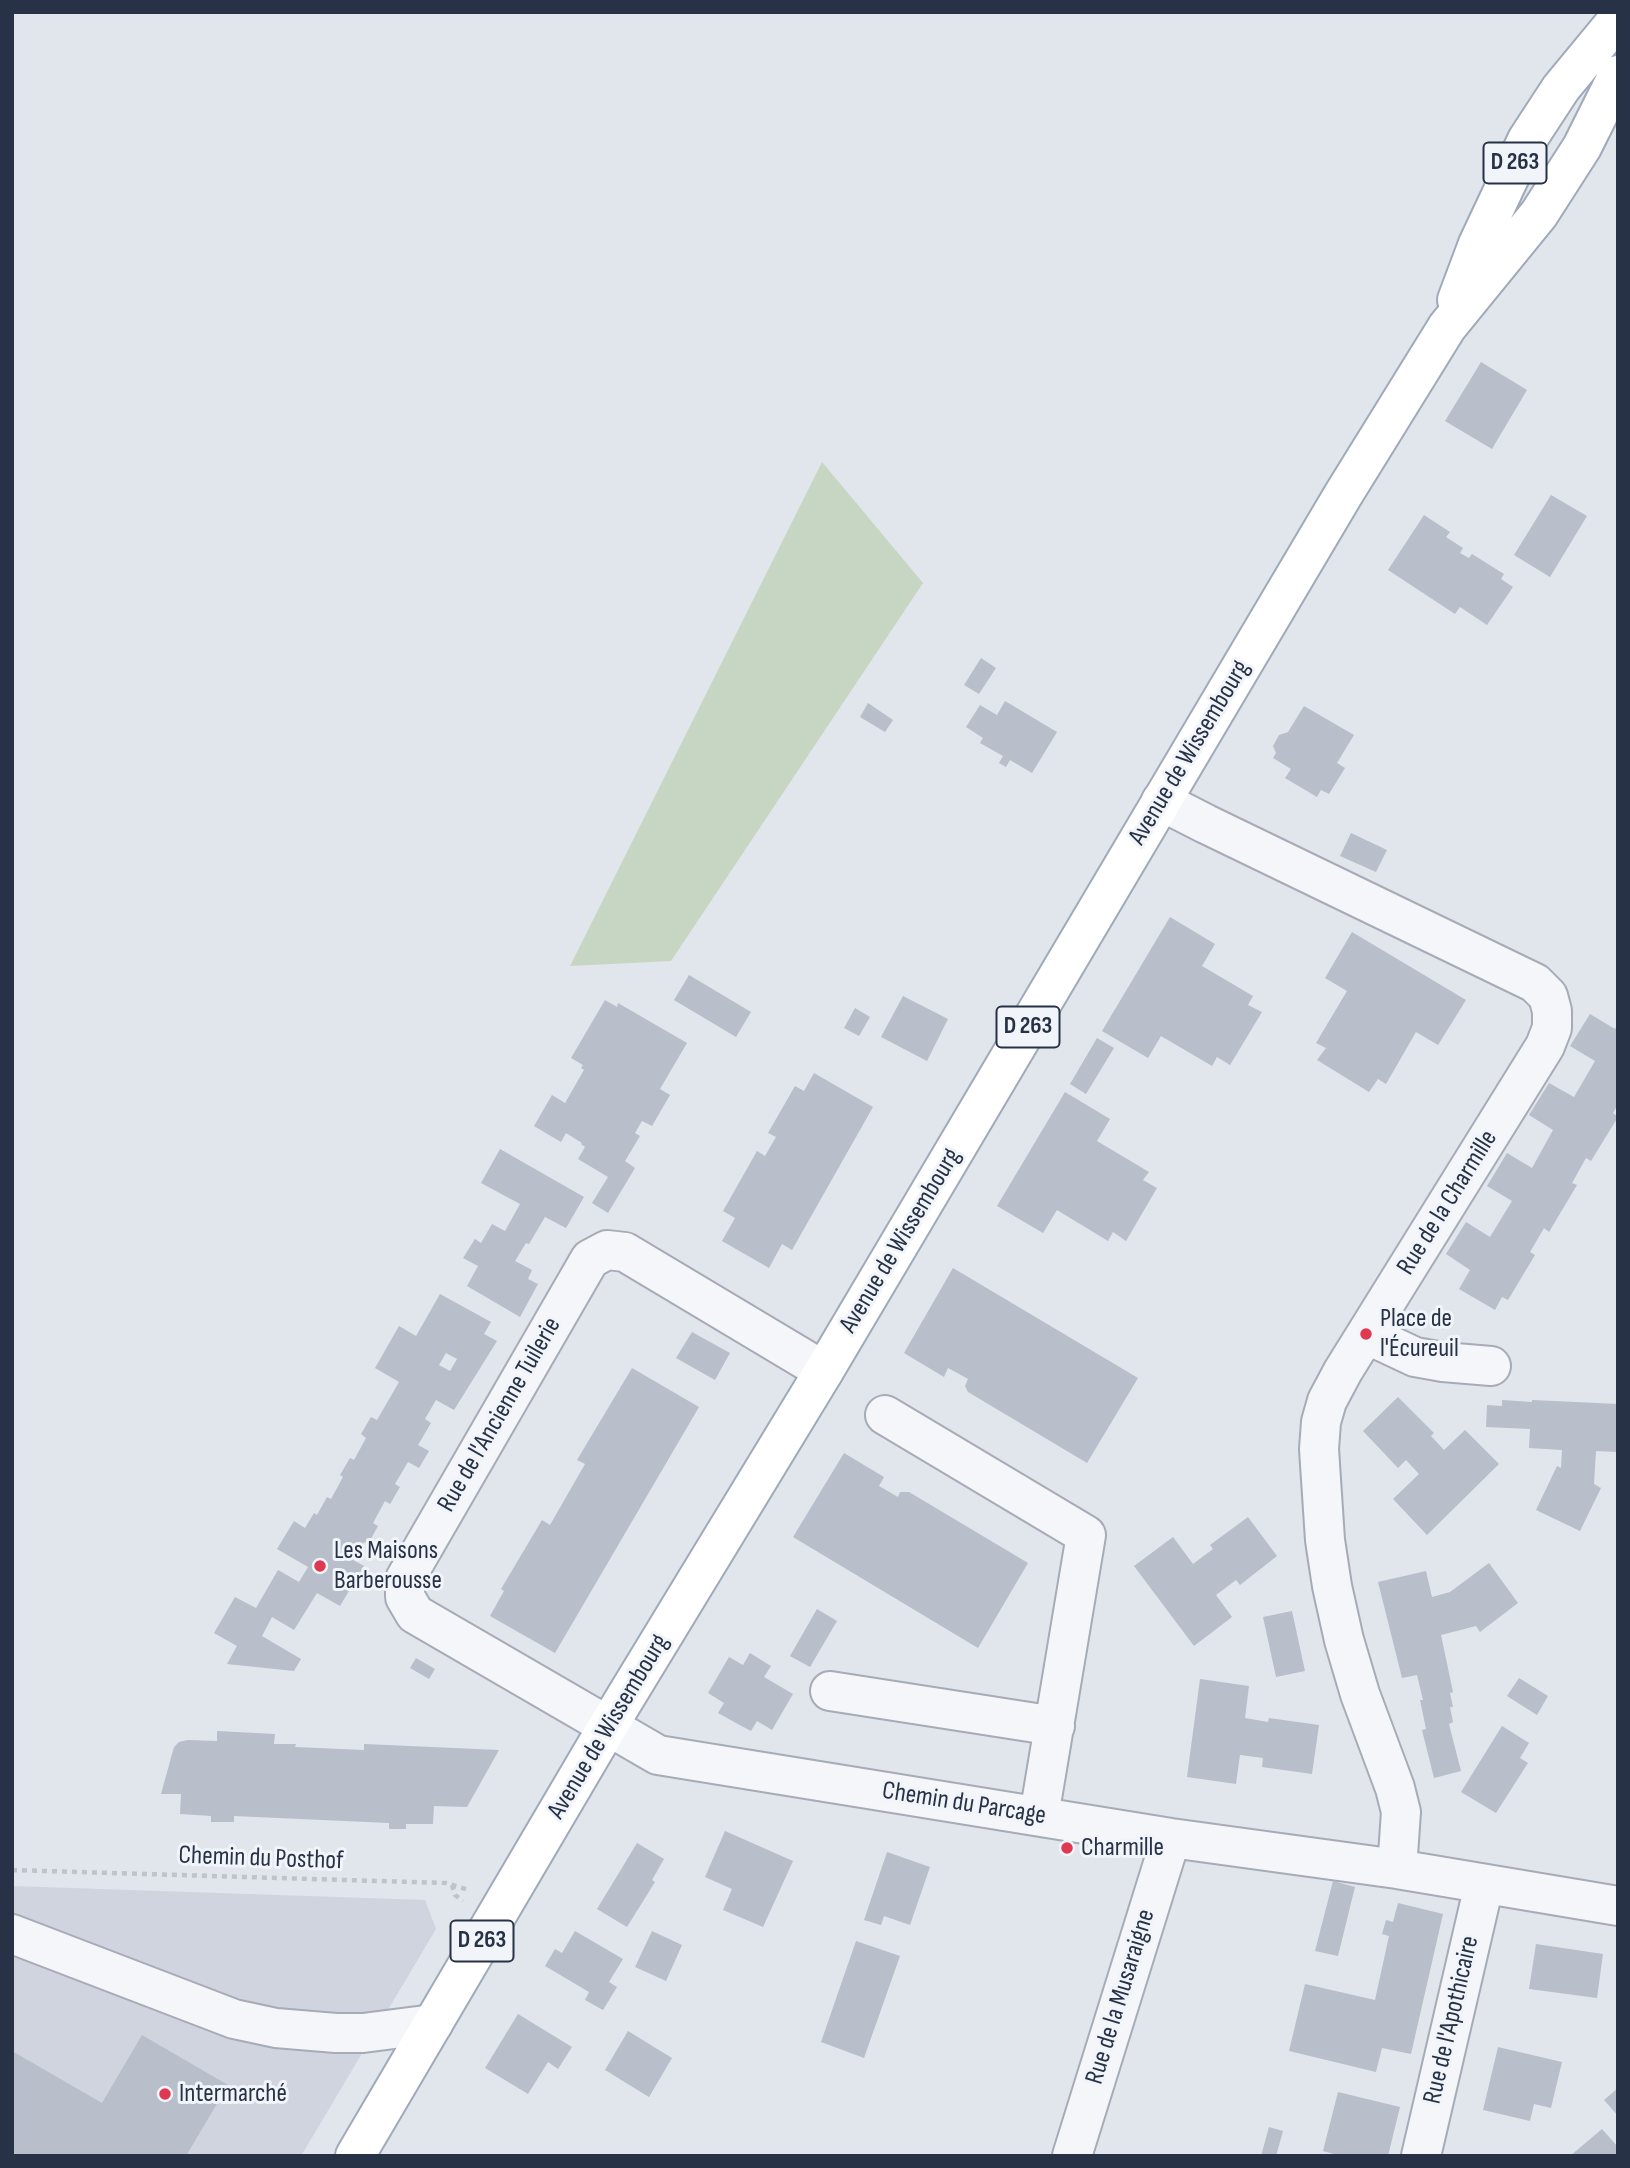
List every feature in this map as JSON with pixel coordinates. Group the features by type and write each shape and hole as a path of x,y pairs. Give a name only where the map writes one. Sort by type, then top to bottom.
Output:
{"main road":[{"name":"D 263","path":"1447,327 1478,244 1527,140 1561,88 1618,19"},
{"name":"D 263","path":"1447,327 1539,214 1582,147 1618,75"},
{"name":"Avenue de Wissembourg","path":"355,2156 608,1726 824,1371 1343,495 1447,327"}],"street":[{"name":"Rue de la Charmille","path":"1161,801 1535,983 1548,996 1552,1028 1545,1046 1343,1371 1327,1401 1321,1422 1319,1449 1325,1540 1344,1640 1401,1812 1397,1869"},
{"name":"Rue de l'Ancienne Tuilerie","path":"608,1726 415,1614 405,1597 405,1579 590,1259 607,1250 625,1252 824,1371"},
{"path":"1366,1334 1415,1357 1491,1366"},
{"path":"885,1415 1086,1535 1039,1816"},
{"path":"830,1691 1055,1726"},
{"name":"Chemin du Parcage","path":"608,1726 658,1755 1171,1838 1397,1869 1618,1906"},
{"name":"Rue de la Musaraigne","path":"1072,2156 1171,1838"},
{"name":"Rue de l'Apothicaire","path":"1421,2156 1483,1885"},
{"path":"12,1934 234,2019 276,2028 363,2033 433,2024"}],"path":[{"name":"Chemin du Posthof","path":"12,1870 446,1884 504,1903"}],"shaded area":[{"path":"12,1886 425,1900 436,1929 301,2156 12,2156"}],"green space":[{"path":"822,462 923,583 671,961 570,966"}],"building":[{"path":"1481,362 1527,390 1492,449 1445,421"},
{"path":"1551,495 1587,516 1550,577 1514,555"},
{"path":"1424,515 1450,532 1446,537 1463,548 1460,553 1469,558 1472,554 1504,574 1501,579 1513,587 1487,625 1460,607 1455,614 1388,570"},
{"path":"981,658 996,668 979,694 964,685"},
{"path":"1005,701 1057,732 1032,773 1010,760 1006,767 999,763 1003,756 980,743 983,738 966,727 980,705 997,715"},
{"path":"868,703 893,720 885,732 860,717"},
{"path":"1304,706 1354,735 1337,763 1345,768 1329,794 1321,790 1317,797 1285,778 1291,769 1273,758 1276,753 1273,746 1279,735 1288,732"},
{"path":"1351,833 1387,850 1376,872 1340,856"},
{"path":"1170,917 1215,944 1202,966 1253,996 1248,1005 1262,1012 1230,1065 1217,1057 1212,1066 1161,1036 1148,1058 1102,1031"},
{"path":"1352,932 1466,1000 1438,1045 1416,1032 1386,1084 1378,1079 1369,1092 1317,1060 1326,1048 1316,1043 1347,991 1325,978"},
{"path":"689,975 751,1012 736,1037 674,1000"},
{"path":"903,996 948,1019 927,1061 881,1037"},
{"path":"605,1000 617,1007 618,1003 687,1043 660,1089 670,1095 652,1126 642,1121 635,1133 640,1136 625,1161 635,1168 608,1213 592,1203 608,1177 578,1159 585,1147 582,1143 566,1133 561,1142 534,1126 552,1095 565,1103 584,1070 581,1068 583,1065 571,1058"},
{"path":"855,1008 870,1017 859,1036 844,1028"},
{"path":"1590,1014 1615,1029 1618,1024 1618,1104 1613,1113 1618,1117 1591,1161 1586,1158 1572,1183 1577,1185 1549,1232 1544,1228 1530,1252 1535,1255 1508,1300 1502,1297 1495,1310 1459,1289 1470,1270 1446,1254 1466,1222 1490,1237 1512,1201 1487,1186 1507,1153 1532,1168 1553,1130 1529,1115 1549,1083 1574,1097 1595,1061 1570,1046"},
{"path":"1097,1038 1114,1048 1086,1094 1070,1084"},
{"path":"814,1073 873,1107 792,1250 782,1244 769,1268 722,1241 735,1218 723,1211 757,1151 765,1156 776,1137 768,1133 795,1086 804,1091"},
{"path":"1065,1092 1110,1119 1097,1141 1149,1172 1143,1180 1157,1188 1126,1241 1113,1232 1108,1241 1057,1210 1043,1233 997,1206"},
{"path":"500,1149 584,1197 566,1228 545,1217 515,1261 532,1270 528,1279 538,1284 520,1317 467,1286 478,1266 463,1258 475,1239 481,1243 492,1224 505,1231 520,1204 481,1183"},
{"path":"953,1268 1138,1378 1087,1463 968,1392 965,1386 968,1379 948,1368 944,1377 904,1353"},
{"path":"440,1294 491,1322 484,1334 497,1341 454,1410 436,1400 425,1419 431,1423 418,1445 429,1451 419,1468 408,1462 395,1484 400,1487 390,1504 385,1501 373,1523 378,1526 368,1544 364,1542 353,1560 364,1566 340,1606 317,1593 294,1630 272,1617 262,1636 301,1659 294,1671 227,1664 237,1646 214,1633 235,1597 256,1608 278,1570 299,1582 308,1567 277,1549 294,1521 305,1528 314,1513 317,1515 327,1497 331,1499 343,1477 340,1475 350,1458 354,1460 366,1438 361,1434 371,1417 377,1420 399,1382 375,1368 399,1326 416,1336","holes":["446,1353 457,1359 450,1371 439,1365"]},
{"path":"692,1332 730,1353 715,1380 676,1358"},
{"path":"632,1368 699,1407 555,1653 490,1616 504,1591 501,1589 542,1520 550,1525 585,1464 577,1460"},
{"path":"1398,1397 1434,1433 1431,1436 1444,1450 1465,1430 1499,1464 1427,1535 1393,1499 1419,1474 1406,1460 1398,1468 1363,1431"},
{"path":"1502,1400 1618,1404 1618,1452 1596,1451 1594,1484 1601,1488 1580,1531 1536,1510 1557,1466 1561,1468 1562,1450 1529,1448 1530,1429 1486,1427 1487,1405 1502,1406"},
{"path":"844,1453 884,1477 879,1486 898,1497 900,1492 909,1492 1028,1563 978,1648 793,1537"},
{"path":"1248,1517 1277,1556 1240,1585 1236,1580 1216,1595 1232,1617 1194,1646 1134,1566 1173,1537 1193,1564 1213,1549 1210,1545"},
{"path":"1489,1563 1518,1603 1480,1632 1476,1626 1441,1635 1453,1692 1450,1693 1453,1707 1450,1707 1453,1722 1449,1724 1461,1771 1434,1778 1422,1730 1426,1729 1417,1675 1402,1678 1378,1582 1426,1571 1432,1597 1450,1592"},
{"path":"817,1609 837,1621 810,1667 790,1656"},
{"path":"1292,1611 1305,1671 1276,1677 1263,1617"},
{"path":"750,1653 771,1666 764,1677 793,1694 772,1730 757,1721 751,1731 718,1713 724,1703 708,1693 729,1657 743,1665"},
{"path":"416,1658 435,1669 429,1679 410,1668"},
{"path":"1519,1678 1548,1696 1537,1715 1507,1696"},
{"path":"1200,1679 1249,1686 1245,1718 1268,1722 1269,1718 1319,1725 1312,1774 1262,1767 1263,1758 1240,1755 1236,1784 1187,1777"},
{"path":"1502,1726 1529,1743 1520,1758 1528,1763 1496,1813 1461,1792"},
{"path":"217,1731 275,1734 274,1744 296,1744 295,1747 364,1750 364,1744 499,1750 467,1807 434,1806 433,1824 406,1824 406,1829 389,1829 389,1823 234,1816 234,1822 211,1822 211,1816 180,1814 181,1794 161,1794 174,1747 179,1742 188,1740 217,1741"},
{"path":"725,1831 793,1861 763,1927 723,1910 732,1889 705,1877"},
{"path":"637,1843 664,1859 652,1880 655,1882 627,1927 597,1909"},
{"path":"887,1852 930,1867 910,1925 884,1916 881,1925 864,1920"},
{"path":"1333,1881 1355,1887 1338,1956 1315,1951"},
{"path":"1398,1903 1443,1914 1411,2054 1382,2048 1376,2072 1289,2051 1305,1984 1375,2000 1389,1936 1382,1934 1386,1920 1393,1922"},
{"path":"575,1931 623,1959 609,1982 617,1987 603,2010 585,2000 589,1992 545,1966 555,1949 562,1953"},
{"path":"652,1931 682,1945 666,1981 635,1967"},
{"path":"856,1941 900,1956 864,2058 821,2042"},
{"path":"1536,1944 1603,1954 1597,1998 1529,1989"},
{"path":"518,2014 572,2047 558,2069 548,2062 528,2094 485,2068"},
{"path":"628,2031 672,2058 649,2097 605,2070"},
{"name":"Intermarché","path":"142,2035 228,2085 186,2156 12,2156 12,2051 102,2103"},
{"path":"1498,2047 1562,2062 1551,2108 1534,2104 1530,2121 1483,2110"},
{"path":"1618,2088 1618,2116 1604,2100"},
{"path":"1338,2092 1400,2107 1388,2156 1341,2156 1323,2151"},
{"path":"1269,2127 1283,2131 1276,2156 1261,2156"},
{"path":"1602,2129 1618,2147 1618,2156 1570,2156"}],"place":[{"name":"Place de l'Écureuil","path":"1366,1334"},
{"name":"Les Maisons Barberousse","path":"320,1566"},
{"name":"Charmille","path":"1067,1848"},
{"name":"Intermarché","path":"165,2094"}]}
